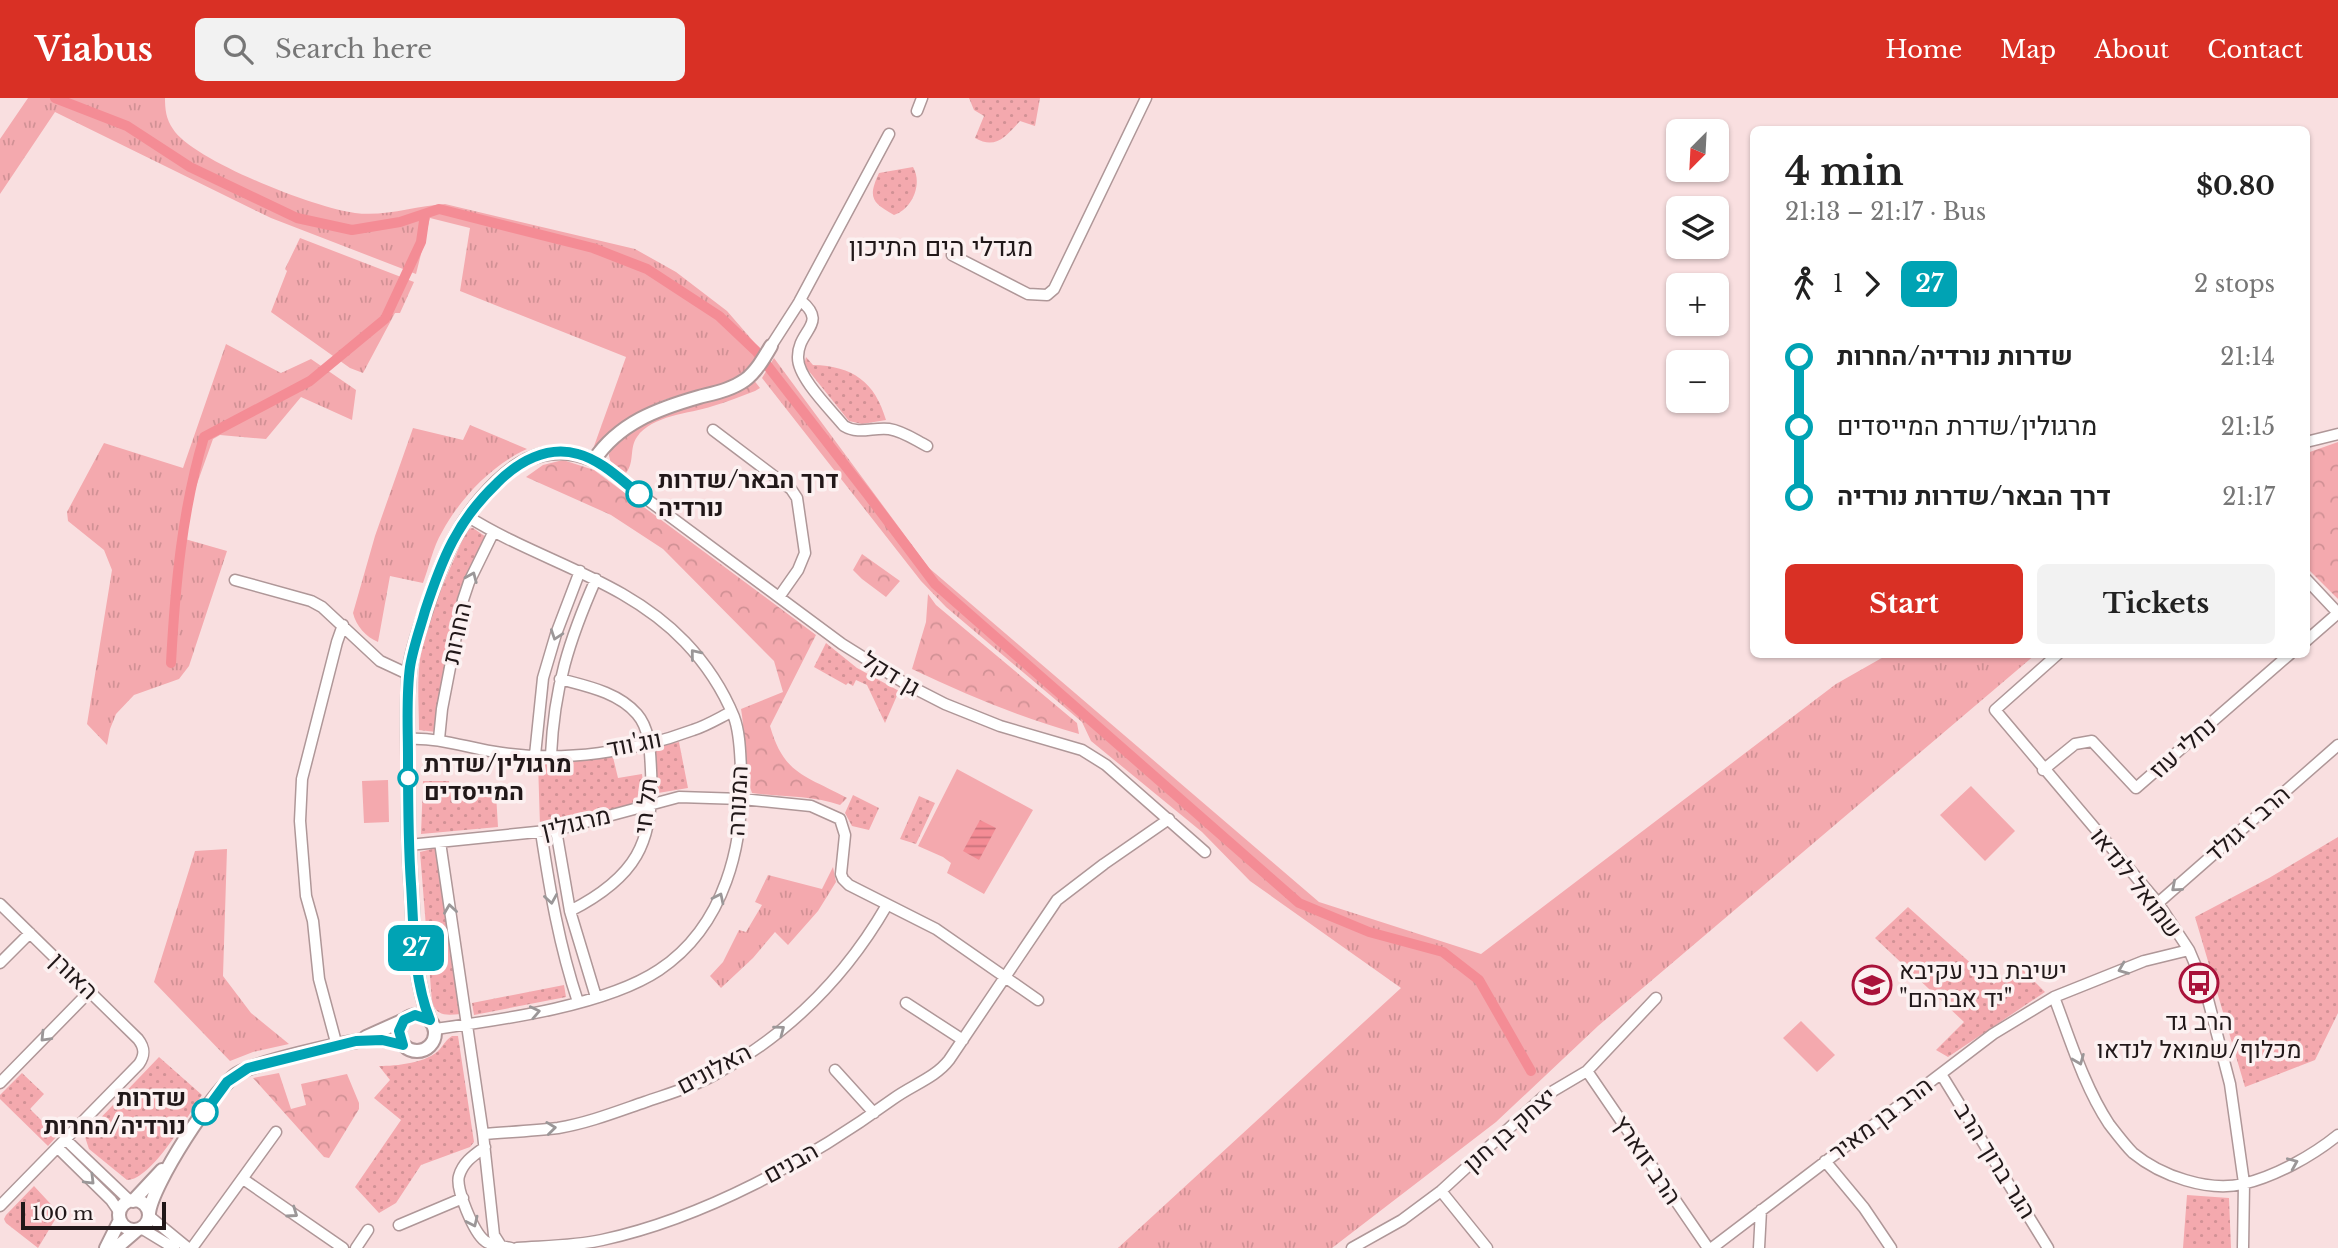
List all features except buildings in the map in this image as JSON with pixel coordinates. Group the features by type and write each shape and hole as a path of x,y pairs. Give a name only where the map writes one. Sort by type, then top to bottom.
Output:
{"street":[{"path":"917,111 922,98"},
{"path":"952,255 1028,294 1047,295 1054,289 1146,98"},
{"path":"356,1041 382,1040 403,1045 415,1052 427,1049 434,1040 432,1024 418,980 409,845 410,675 413,653 432,588 450,544 467,516 501,478 517,466 534,457 559,451 580,454 594,460 614,436 649,414 667,406 727,389 752,374 800,300 889,134"},
{"path":"800,300 812,311 814,317 800,344 799,367 844,426 851,431 862,432 896,430 927,446"},
{"path":"713,430 791,489 797,498 805,553 798,570 779,597"},
{"path":"2310,441 2338,434"},
{"name":"גן דקל","path":"594,460 842,644 930,697 1000,726 1082,750 1106,765 1205,852"},
{"name":"המנורה","path":"432,1024 467,1024 578,1002 636,982 657,971 694,939 715,906 730,873 739,833 742,799 739,744 733,716 712,676 685,643 659,619 596,579 493,533 467,516"},
{"name":"החרות","path":"439,739 442,709 463,600 493,533"},
{"path":"535,755 543,678 580,571"},
{"path":"551,755 560,679 577,621 596,579"},
{"path":"235,580 311,601 343,625 380,661 410,675"},
{"path":"2310,583 2338,613 2310,637"},
{"path":"337,1046 318,979 313,921 306,896 300,808 302,779 343,625"},
{"name":"שמואל לנדאו","path":"2053,658 1994,710 2158,903 2189,950 2205,988 2230,1084 2244,1184 2243,1248"},
{"name":"נחלי עוז","path":"2043,770 2075,744 2092,741 2136,788 2285,658"},
{"name":"תל חי","path":"560,679 600,690 637,714 646,730 649,744 652,803 648,824 635,860 611,887 570,911"},
{"path":"713,727 733,716"},
{"name":"ווג'ווד","path":"408,739 439,739 506,754 551,755 649,744 733,716"},
{"name":"הרב ז גולד","path":"2158,903 2338,745"},
{"name":"מרגולין","path":"409,845 556,830 665,799 694,796 742,799"},
{"path":"742,799 811,806 840,819 845,835 841,874 843,879 865,895 936,929 1038,1000"},
{"name":"הבנים","path":"517,1248 600,1241 701,1208 788,1166 943,1068 1057,900 1104,863 1169,819"},
{"path":"556,830 570,911 596,997"},
{"path":"541,832 551,905 564,960 578,1002"},
{"path":"440,842 485,1147 494,1236 506,1247"},
{"name":"האורן","path":"0,904 143,1045 144,1051 139,1064 62,1144"},
{"name":"האלונים","path":"483,1134 557,1128 595,1119 677,1091 714,1075 756,1048 812,1004 857,953 887,905"},
{"path":"0,963 30,933"},
{"name":"הרב בן מאיר","path":"1710,1248 1993,1034 2054,997 2144,961 2189,950"},
{"path":"403,1045 399,1031 416,1004 418,980"},
{"path":"0,1083 90,991"},
{"path":"2054,997 2092,1094 2109,1124 2132,1152 2154,1167 2180,1178 2205,1184 2244,1184 2306,1158 2338,1135"},
{"name":"יצחק בן חנן","path":"1352,1248 1402,1220 1441,1191 1543,1097 1587,1071 1656,998"},
{"path":"906,1003 963,1040"},
{"path":"116,1248 147,1222 153,1195 174,1157 221,1089 235,1075 257,1065 356,1041 406,1018 420,1015 432,1024"},
{"path":"835,1070 874,1113"},
{"name":"הרב זוארץ","path":"1587,1071 1710,1248"},
{"name":"הגר ברוך הרב","path":"1941,1074 2048,1248"},
{"path":"62,1144 131,1201 145,1205 149,1215 190,1248 276,1132"},
{"path":"0,1206 62,1144"},
{"path":"62,1144 111,1200 125,1227 139,1229 174,1248"},
{"path":"485,1147 472,1155 458,1179 475,1228 484,1241 506,1247"},
{"path":"106,1248 122,1207 174,1157"},
{"path":"1825,1161 1864,1208 1891,1248"},
{"path":"243,1179 343,1248"},
{"path":"1441,1191 1487,1248"},
{"path":"399,1225 463,1198"},
{"path":"1759,1248 1761,1210"},
{"path":"356,1248 368,1230"}],"green space":[{"path":"28,98 165,98 166,114 173,129 204,155 286,193 337,210 377,214 445,204 635,249 676,272 727,311 760,349 751,367 738,378 654,404 626,421 593,449 626,357 460,291 470,228 430,218 416,274 271,218 55,112 0,194 0,139"},
{"path":"969,98 1040,98 1035,126 1020,121 1000,140 989,143 982,141 975,138 984,116 974,110"},
{"path":"913,167 917,181 914,195 906,207 894,215 876,202 873,188 879,173"},
{"path":"300,238 414,282 400,313 395,313 363,373 350,368 271,312 287,271 285,269"},
{"path":"226,344 281,373 311,359 356,390 352,420 301,397 266,439 220,435 213,439 178,537 227,551 189,666 179,679 134,695 116,714 107,745 87,724 112,570 104,550 68,521 67,512 104,443 183,468"},
{"path":"806,357 813,365 851,373 869,386 886,420 862,424 849,421 804,365"},
{"path":"774,358 929,568 1319,902 1481,954 1836,684 1882,658 2031,658 1598,1026 1496,1122 1332,1248 1118,1248 1401,988 1250,881 1202,832 1091,741 1082,722 946,607 921,581 762,378"},
{"path":"753,379 760,388 755,391 652,424 637,437 626,473 611,463 611,445 640,423"},
{"path":"470,425 527,449 478,483 458,507 439,538 423,583 390,576 378,642 362,630 353,613 375,536 413,428 463,440"},
{"path":"2338,442 2338,599 2310,571 2310,452"},
{"path":"563,460 594,470 816,635 770,726 782,755 789,764 808,778 847,798 840,805 808,798 752,793 747,773 741,709 783,692 774,661 663,549 611,515 526,477 543,465"},
{"path":"473,528 486,537 464,583 436,732 419,730 419,668 425,634 467,529"},
{"path":"862,554 900,581 886,597 853,570"},
{"path":"928,594 936,605 1077,723 1079,734 994,705 912,669 926,622"},
{"path":"826,643 857,668 899,691 885,723 867,685 856,680 853,686 848,683 846,685 814,667"},
{"path":"679,742 688,788 658,793 655,749"},
{"path":"613,757 618,778 642,774 645,800 580,819 540,826 538,762"},
{"path":"957,769 1033,810 984,894 947,873 951,863 943,857 918,846"},
{"path":"388,780 389,822 364,823 362,781"},
{"path":"423,781 449,781 451,798 496,794 498,827 421,834"},
{"path":"1971,786 2015,831 1985,861 1940,815"},
{"path":"853,795 879,808 869,830 852,826 845,813"},
{"path":"919,796 935,803 916,844 900,839"},
{"path":"2338,837 2338,1013 2315,1060 2245,1087 2195,917"},
{"path":"436,848 461,1014 440,1013 432,1002 420,852"},
{"path":"227,849 223,976 251,1013 289,1044 253,1052 230,1061 154,982 195,851"},
{"path":"833,867 836,882 818,911 788,945 775,932 753,958 721,988 710,976 723,962 739,930 746,932 762,905 755,902 768,875 822,889"},
{"path":"1908,907 1994,984 2017,964 2045,992 1948,1057 1936,1050 1964,1022 1875,938"},
{"path":"564,985 566,997 474,1015 472,1003"},
{"path":"1801,1021 1835,1055 1817,1072 1783,1038"},
{"path":"452,1036 458,1036 474,1142 470,1147 421,1165 396,1203 379,1213 355,1187 401,1120 374,1098 390,1080 379,1066 428,1058"},
{"path":"159,1057 202,1095 158,1158 147,1170 127,1180 89,1149 85,1137"},
{"path":"22,1073 44,1094 30,1109 57,1136 48,1146 0,1099 0,1095"},
{"path":"279,1073 291,1109 306,1105 301,1084 347,1074 359,1109 329,1158 324,1157 253,1078"},
{"path":"34,1186 59,1213 38,1248 4,1219"},
{"path":"2187,1195 2229,1198 2231,1248 2183,1248"}],"shaded area":[{"path":"980,820 996,828 979,860 963,851"}],"waterway":[{"path":"55,98 127,126 190,167 297,218 352,230 400,222 439,209 593,248 647,269 719,316 756,351 935,584 1299,903 1369,932 1443,952 1479,980 1531,1071"},
{"path":"171,663 181,549 190,493 204,437 310,381 385,319 421,242 425,214"}],"bus line":[{"name":"27","path":"205,1112 227,1082 248,1068 356,1041 382,1040 403,1045 399,1031 404,1020 415,1015 430,1020 418,980 412,906 408,703 413,653 441,563 458,528 488,491 517,466 534,457 559,451 580,454 594,460 639,494"}],"place":[{"name":"דרך הבאר/שדרות נורדיה","path":"639,494"},
{"name":"מרגולין/שדרת המייסדים","path":"408,778"},
{"name":"הרב גד מכלוף/שמואל לנדאו","path":"2199,983"},
{"name":"ישיבת בני עקיבא \"יד אברהם\"","path":"1872,985"},
{"name":"שדרות נורדיה/החרות","path":"205,1112"}],"district":[{"name":"מגדלי הים התיכון","path":"941,247"}]}
